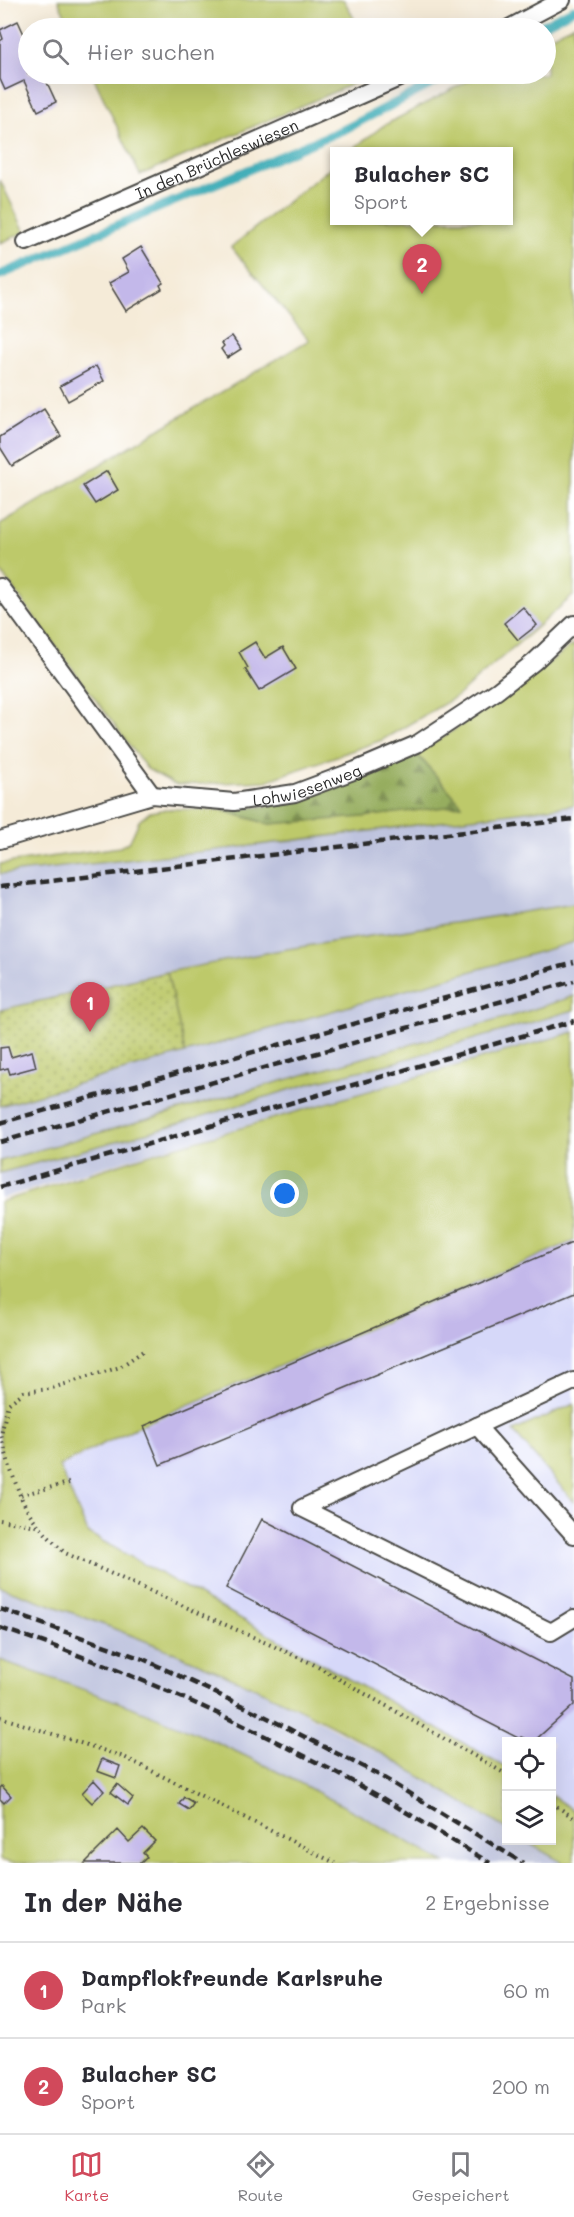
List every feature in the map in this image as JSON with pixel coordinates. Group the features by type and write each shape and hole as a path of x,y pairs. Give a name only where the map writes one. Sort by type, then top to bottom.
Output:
{"lane":[{"path":"528,18 562,0"},
{"name":"In den Brüchleswiesen","path":"26,242 385,84"},
{"path":"0,587 153,795"},
{"name":"Lohwiesenweg","path":"0,840 153,795 234,802 295,793 417,744 497,691 534,662 574,624"},
{"path":"574,1381 302,1508 551,1632 574,1618"},
{"path":"477,1426 574,1534"}],"path":[{"path":"146,1349 120,1366 50,1389 24,1392 8,1404 1,1435 20,1495 27,1512 38,1526 65,1553 311,1663 502,1771"},
{"path":"20,1495 69,1483"},
{"path":"0,1520 38,1526"},
{"path":"0,1717 124,1757 335,1863"},
{"path":"556,1806 574,1818"}],"shaded area":[{"path":"574,805 574,904 281,950 167,971 0,1010 0,874 234,848"},
{"path":"574,942 574,996 522,1013 0,1161 0,1106"},
{"path":"574,1010 574,1032 153,1152 0,1199 0,1173"},
{"path":"574,1241 574,1810 556,1798 556,1737 502,1737 502,1765 89,1533 60,1467 143,1425"},
{"path":"0,1587 129,1634 213,1668 273,1696 407,1768 502,1827 502,1845 532,1845 563,1863 445,1863 373,1821 217,1742 148,1714 0,1660"}],"green space":[{"path":"58,0 344,0 354,18 66,18"},
{"path":"574,24 574,595 456,697 382,740 266,781 176,785 147,769 0,571 0,524 309,340 231,247 330,168 330,225 513,225 513,147 355,147 383,126 462,84 556,84 556,34"},
{"path":"97,84 353,84 140,175"},
{"path":"0,180 25,232 0,243"},
{"path":"574,644 574,805 234,848 0,874 0,864 120,847 130,841 139,821 150,812 168,809 221,810 269,824 461,805 416,753 477,714"},
{"path":"416,753 462,805 363,817 269,824 221,810 263,806 313,795"},
{"path":"574,904 574,942 185,1053 167,972 281,950"},
{"path":"167,972 185,1053 0,1106 0,1010"},
{"path":"574,996 574,1010 0,1173 0,1161 522,1013"},
{"path":"574,1032 574,1241 143,1424 59,1466 88,1533 502,1765 502,1827 381,1753 298,1708 172,1652 0,1587 0,1202 154,1153"},
{"path":"574,1404 574,1502 513,1431"},
{"path":"0,1660 192,1731 333,1800 445,1863 12,1863 0,1860"},
{"path":"556,1799 574,1811 574,1863 563,1863 532,1845 556,1845"}],"building":[{"path":"18,21 18,84 5,90 0,79 0,41 3,39 0,30"},
{"path":"25,84 48,84 56,102 38,111"},
{"path":"141,247 163,283 160,285 162,289 126,311 109,283 129,272 122,259"},
{"path":"232,336 241,349 227,358 221,349 224,346 222,343"},
{"path":"96,366 104,381 68,401 60,386"},
{"path":"44,409 61,436 12,466 0,447 0,437"},
{"path":"107,471 118,490 95,504 83,486"},
{"path":"523,607 537,625 518,640 504,623"},
{"path":"255,642 265,658 283,647 296,669 259,691 245,669 248,668 239,652"},
{"path":"8,1047 11,1057 32,1051 36,1067 10,1074 8,1068 0,1070 0,1048"},
{"path":"574,1242 574,1293 160,1465 144,1426"},
{"path":"262,1519 574,1680 574,1705 539,1737 516,1737 226,1588"},
{"path":"102,1759 120,1766 116,1778 97,1771"},
{"path":"94,1780 104,1791 92,1803 82,1793"},
{"path":"117,1784 133,1798 128,1805 111,1792"},
{"path":"2,1786 11,1796 4,1803 0,1799"},
{"path":"184,1797 194,1803 189,1810 179,1804"},
{"path":"143,1829 155,1841 143,1853 147,1857 141,1863 85,1863 118,1830 129,1842"}],"waterway":[{"path":"556,18 574,9"},
{"path":"0,275 347,128 432,84"}],"railway":[{"path":"0,887 574,819"},
{"path":"0,1123 574,962"},
{"path":"0,1142 574,981"},
{"path":"0,1187 574,1021"},
{"path":"0,1609 143,1659 262,1715 379,1775 523,1863"},
{"path":"0,1628 95,1661 234,1721 368,1790 490,1863"}],"place":[{"name":"Bulacher SC","path":"422,294"},
{"name":"Dampflokfreunde Karlsruhe","path":"90,1032"}]}
